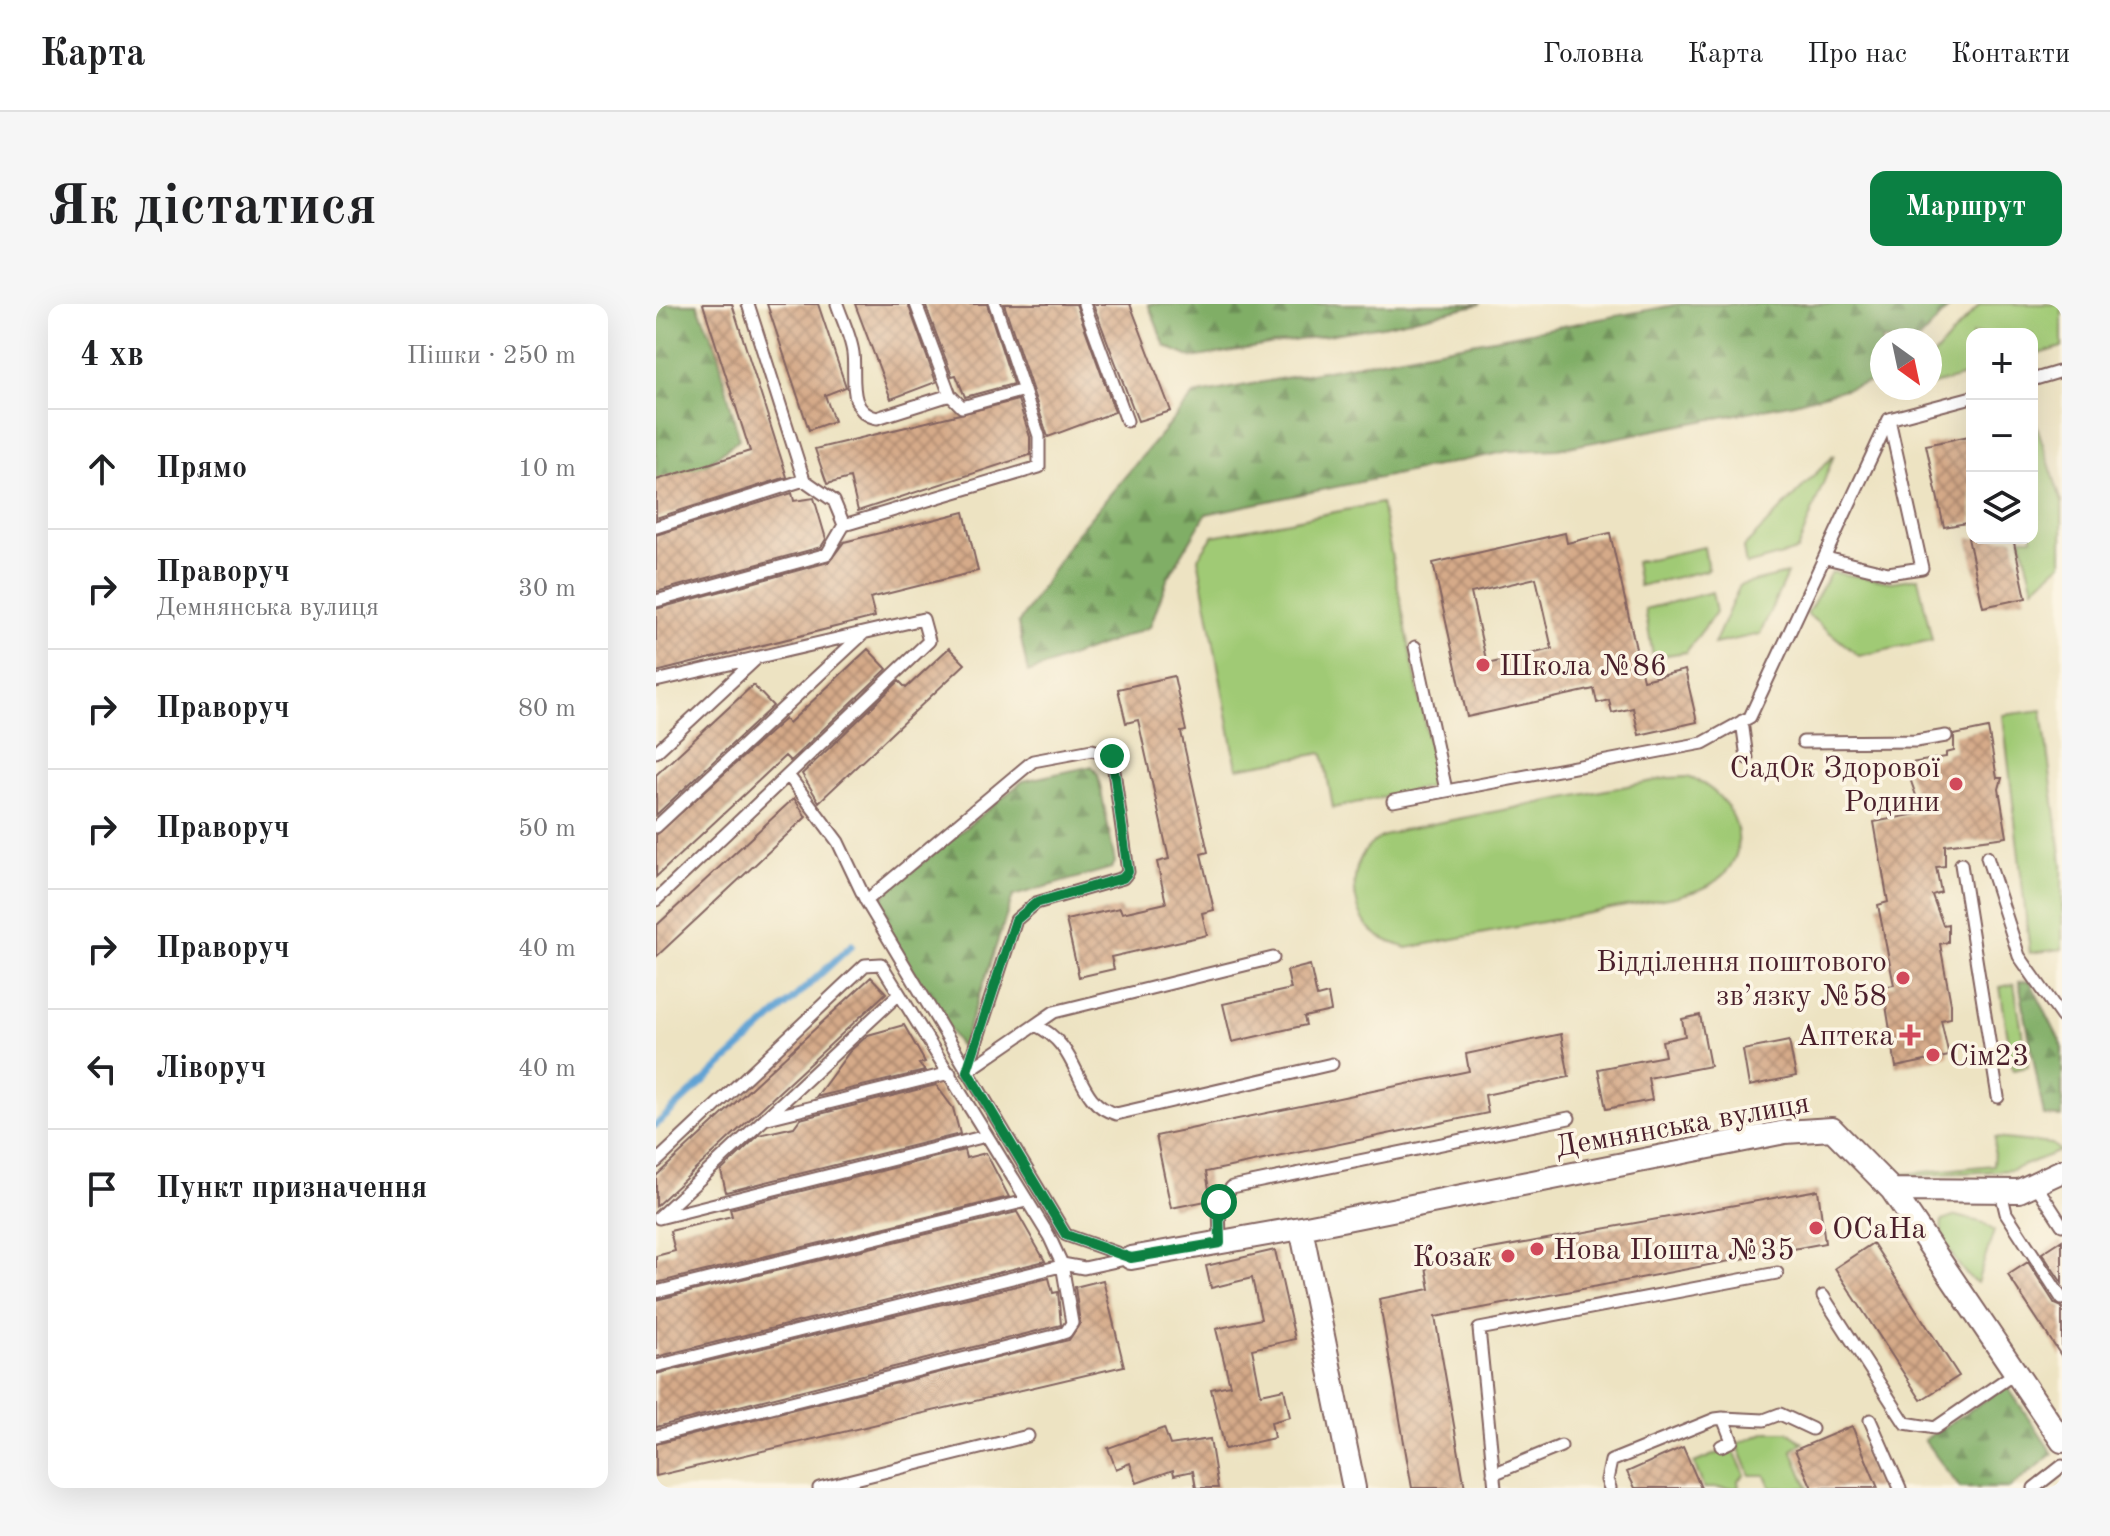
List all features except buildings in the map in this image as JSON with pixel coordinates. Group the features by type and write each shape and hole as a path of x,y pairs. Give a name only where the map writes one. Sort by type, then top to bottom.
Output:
{"street":[{"name":"Демнянська вулиця","path":"1131,1258 1301,1228 1785,1132 1832,1129 1892,1190 2062,1441"},
{"path":"1892,1190 2001,1192 2036,1185 2062,1171"},
{"path":"1301,1228 1354,1488"}],"lane":[{"path":"748,304 804,480 834,501 844,525"},
{"path":"837,304 853,354 853,389 866,416 877,418 950,395"},
{"path":"916,304 950,395 962,407 1024,390"},
{"path":"656,601 827,554 844,525 1039,467 1039,436 995,304"},
{"path":"1084,304 1127,421"},
{"path":"2038,378 2062,371"},
{"path":"1889,419 1966,399"},
{"path":"1393,801 1703,743 1750,717 1889,419"},
{"path":"1826,558 1888,573 1922,568 1889,419"},
{"path":"656,527 804,480"},
{"path":"656,681 923,619 929,641 656,900"},
{"path":"656,827 865,633"},
{"path":"1415,647 1446,790"},
{"path":"656,752 757,658"},
{"path":"1742,721 1747,758"},
{"path":"1803,742 1916,741 1946,736"},
{"path":"866,901 1033,761 1092,750 1112,756 1128,872 1123,878 1036,903 1016,920 967,1071"},
{"path":"788,775 838,842 866,901 1066,1235 1131,1258"},
{"path":"1987,857 2019,956 2062,1017"},
{"path":"1961,864 1998,1097"},
{"path":"967,1071 1054,1012 1273,958"},
{"path":"656,1162 865,965 881,964 950,1073 1063,1265 1072,1323 1066,1332 656,1436"},
{"path":"657,1219 899,994"},
{"path":"1035,1025 1068,1050 1090,1098 1105,1111 1116,1114 1332,1064"},
{"path":"765,1119 950,1073"},
{"path":"1220,1243 1219,1202 1232,1187 1569,1118"},
{"path":"657,1219 986,1136"},
{"path":"2036,1185 2062,1225"},
{"path":"2001,1192 2006,1213 2062,1299"},
{"path":"656,1292 1026,1201"},
{"path":"656,1366 1063,1265 1084,1268 1131,1258"},
{"path":"1495,1488 1479,1329 1777,1273"},
{"path":"1823,1296 1905,1423 1935,1428 2015,1373"},
{"path":"1610,1488 1607,1480 1611,1461 1723,1418 1764,1420 1780,1414 1812,1429"},
{"path":"1721,1446 1732,1441 1723,1418"},
{"path":"1870,1420 1900,1488"},
{"path":"819,1488 1028,1436"},
{"path":"1493,1474 1561,1446"},
{"path":"2034,1488 2062,1466"}],"green space":[{"path":"656,304 697,304 716,346 739,439 692,476 656,481"},
{"path":"1148,304 1481,304 1387,325 1192,358 1165,346"},
{"path":"1680,304 1932,304 1949,308 1930,328 1870,328 1870,382 1794,403 1558,449 1509,451 1206,514 1167,580 1150,627 1028,673 1018,624 1073,538 1194,395"},
{"path":"1980,304 2062,304 2062,347 2038,354 2038,328 1966,328 1966,376 1942,383 1942,347"},
{"path":"2038,429 2062,503 2062,563 2034,588 2023,544 2038,544"},
{"path":"1834,455 1797,551 1746,565 1743,548"},
{"path":"1381,503 1437,785 1333,808 1323,753 1237,768 1198,558 1213,536"},
{"path":"1704,547 1708,570 1639,586 1635,562"},
{"path":"1831,572 1891,582 1918,578 1932,640 1859,656 1807,614"},
{"path":"1787,574 1760,634 1714,644 1740,585"},
{"path":"1712,592 1716,612 1686,652 1653,657 1645,609"},
{"path":"2042,710 2062,864 2062,949 2030,953 2003,715"},
{"path":"1092,766 1098,775 1115,862 1112,868 1013,896 962,1046 959,1045 880,917 880,902 889,890 1023,781"},
{"path":"1688,777 1720,797 1737,827 1738,843 1734,859 1724,874 1704,888 1673,897 1407,948 1377,935 1362,918 1355,894 1357,869 1368,847 1383,836 1668,778"},
{"path":"2030,981 2062,1045 2062,1117 2044,1116 2019,982"},
{"path":"2014,984 2028,1067 2013,1070 2000,987"},
{"path":"1995,1138 2052,1144 2060,1151 2012,1170 1899,1177 1889,1171 1904,1174 1993,1165"},
{"path":"1956,1216 1984,1223 1994,1231 1977,1283 1958,1264 1943,1237 1942,1221"},
{"path":"2007,1386 2053,1454 2010,1488 1960,1488 1924,1440"},
{"path":"1767,1432 1788,1432 1803,1443 1792,1450 1808,1488 1771,1488 1765,1475 1750,1475 1737,1444"},
{"path":"1732,1447 1745,1475 1738,1480 1739,1488 1704,1488 1694,1463"}],"waterway":[{"path":"656,1125 852,945"}],"place":[{"name":"Школа №86","path":"1483,665"},
{"name":"СадОк Здорової Родини","path":"1956,784"},
{"name":"Відділення поштового зв’язку №58","path":"1903,978"},
{"name":"Аптека","path":"1910,1035"},
{"name":"Сім23","path":"1933,1055"},
{"name":"ОСаНа","path":"1816,1228"},
{"name":"Нова Пошта №35","path":"1537,1249"},
{"name":"Козак","path":"1508,1256"}],"route":[{"path":"1112,756 1128,872 1123,878 1036,903 1016,920 967,1071 1066,1235 1131,1258 1220,1243 1219,1202"}]}
